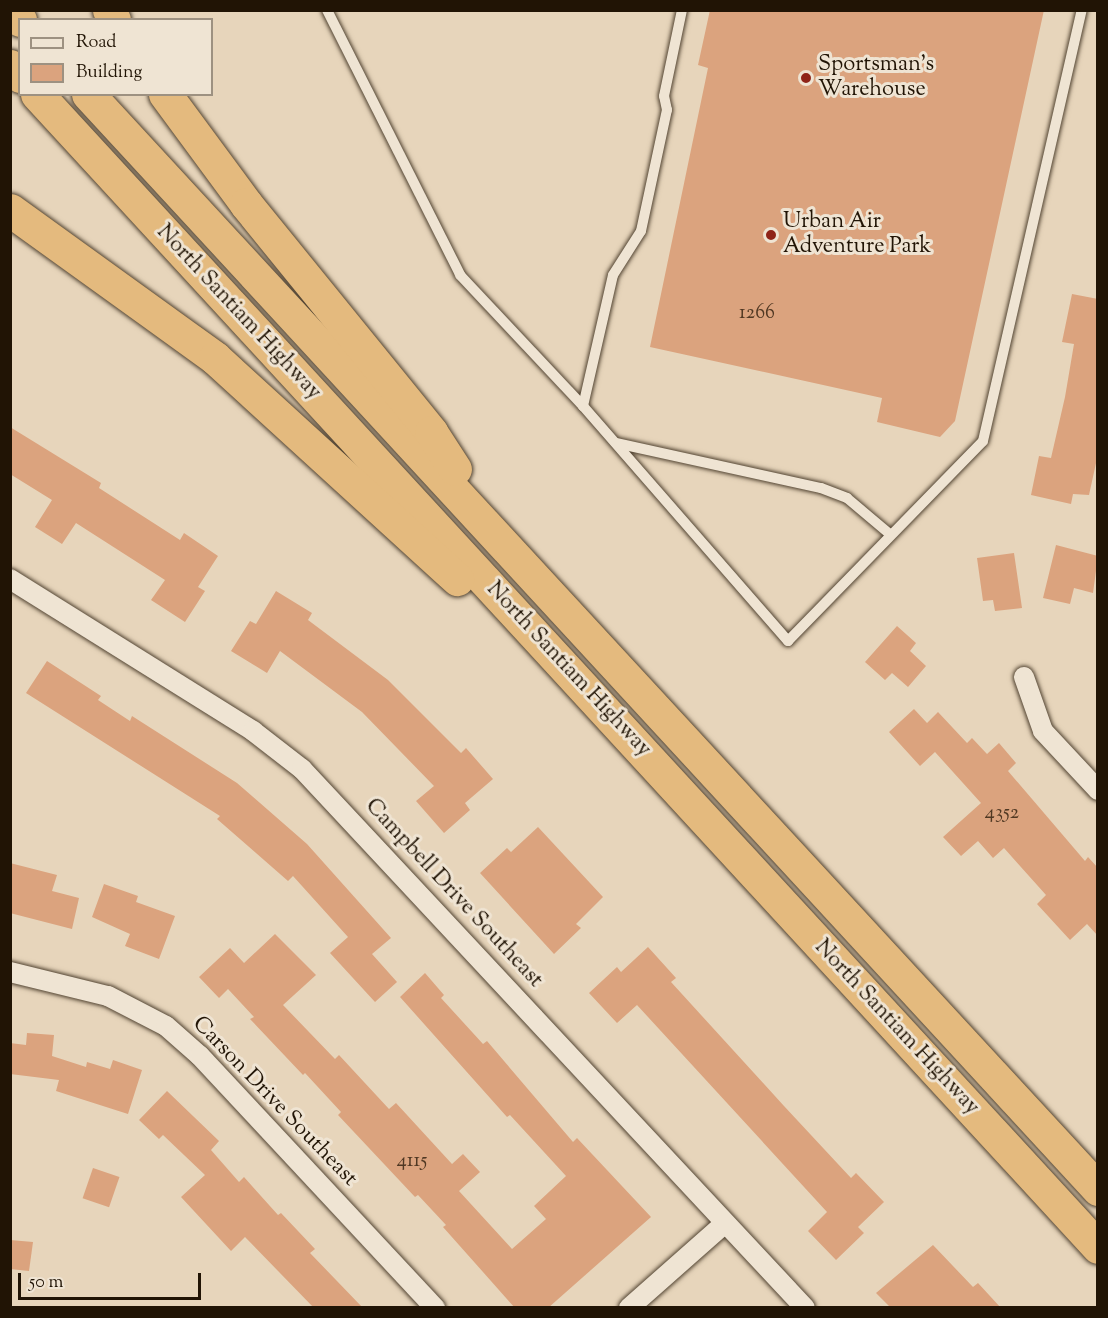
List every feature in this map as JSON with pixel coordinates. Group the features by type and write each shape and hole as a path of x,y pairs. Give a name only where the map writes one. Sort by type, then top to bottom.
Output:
{"highway":[{"name":"North Santiam Highway","path":"39,96 1098,1247"},
{"name":"North Santiam Highway","path":"90,96 1098,1189"},
{"path":"166,96 246,204 431,432 503,544"},
{"path":"10,210 215,358 613,719"}],"street":[{"name":"Campbell Drive Southeast","path":"10,579 253,731 302,769 805,1308"},
{"path":"1024,677 1043,731 1098,790"},
{"name":"Carson Drive Southeast","path":"10,972 108,996 166,1026 201,1056 435,1308"},
{"path":"629,1308 725,1223"}],"lane":[{"path":"327,10 460,275 583,406 788,641 982,441 1082,10"},
{"path":"583,406 613,275 641,231 667,110 664,96 682,10"},
{"path":"616,443 821,488 847,498 891,535"}],"building":[{"path":"710,10 1044,10 955,421 940,437 877,422 882,398 650,347 708,68 698,65"},
{"path":"1072,294 1098,299 1098,454 1089,495 1073,494 1071,504 1031,495 1039,456 1051,458 1065,397 1074,344 1062,342"},
{"path":"10,427 101,483 99,488 180,540 184,533 218,556 198,587 205,591 185,622 151,600 165,580 76,523 62,544 35,527 52,500 10,474"},
{"path":"1056,545 1098,556 1093,593 1074,588 1070,604 1043,598"},
{"path":"1014,553 1022,608 995,611 993,600 983,601 977,558"},
{"path":"276,591 312,613 308,620 388,680 461,753 466,748 493,779 465,803 470,810 444,833 416,801 434,786 362,712 280,651 267,673 231,651 250,621 256,624"},
{"path":"897,626 916,643 910,651 926,666 908,687 892,673 885,680 865,662"},
{"path":"47,661 101,696 98,700 130,721 132,716 237,783 307,844 391,938 372,954 397,982 375,1002 330,953 348,937 293,876 288,881 217,819 220,816 26,693"},
{"path":"914,709 927,723 938,712 967,743 972,738 987,754 999,743 1016,763 1008,771 1085,861 1088,857 1098,868 1098,936 1087,924 1070,940 1037,904 1046,895 1004,848 993,858 978,841 961,856 943,837 981,803 935,752 920,766 889,732"},
{"path":"538,827 603,897 576,924 581,928 554,954 480,873 507,848 511,852"},
{"path":"10,863 57,875 52,891 79,898 72,929 10,913"},
{"path":"104,884 138,896 136,902 175,916 159,959 125,946 130,934 92,917"},
{"path":"275,934 316,975 283,1005 335,1059 339,1055 389,1109 396,1103 452,1164 463,1154 480,1172 459,1191 512,1249 546,1219 534,1206 566,1176 510,1115 507,1117 400,997 425,973 444,995 441,998 483,1044 487,1041 573,1142 577,1138 651,1217 548,1308 515,1308 443,1227 446,1225 418,1195 415,1197 338,1115 341,1112 250,1019 254,1017 228,989 219,998 199,977 230,948 244,963"},
{"path":"648,947 676,978 671,982 784,1106 851,1178 856,1173 884,1202 858,1227 864,1233 836,1260 808,1231 827,1212 637,1005 617,1023 589,993 617,967 621,972"},
{"path":"27,1033 54,1035 52,1056 86,1067 87,1062 110,1069 113,1060 142,1070 128,1114 56,1091 59,1080 10,1074 10,1043 26,1045"},
{"path":"167,1091 219,1141 211,1150 239,1182 244,1177 278,1215 281,1213 315,1249 310,1253 363,1308 314,1308 245,1237 231,1251 181,1197 205,1175 163,1135 159,1139 139,1120"},
{"path":"93,1168 119,1177 109,1207 83,1198"},
{"path":"10,1240 33,1242 29,1271 10,1269"},
{"path":"933,1245 973,1287 978,1283 1001,1308 891,1308 876,1293"}],"place":[{"name":"Sportsman's Warehouse","path":"806,78"},
{"name":"Urban Air Adventure Park","path":"771,235"}]}
